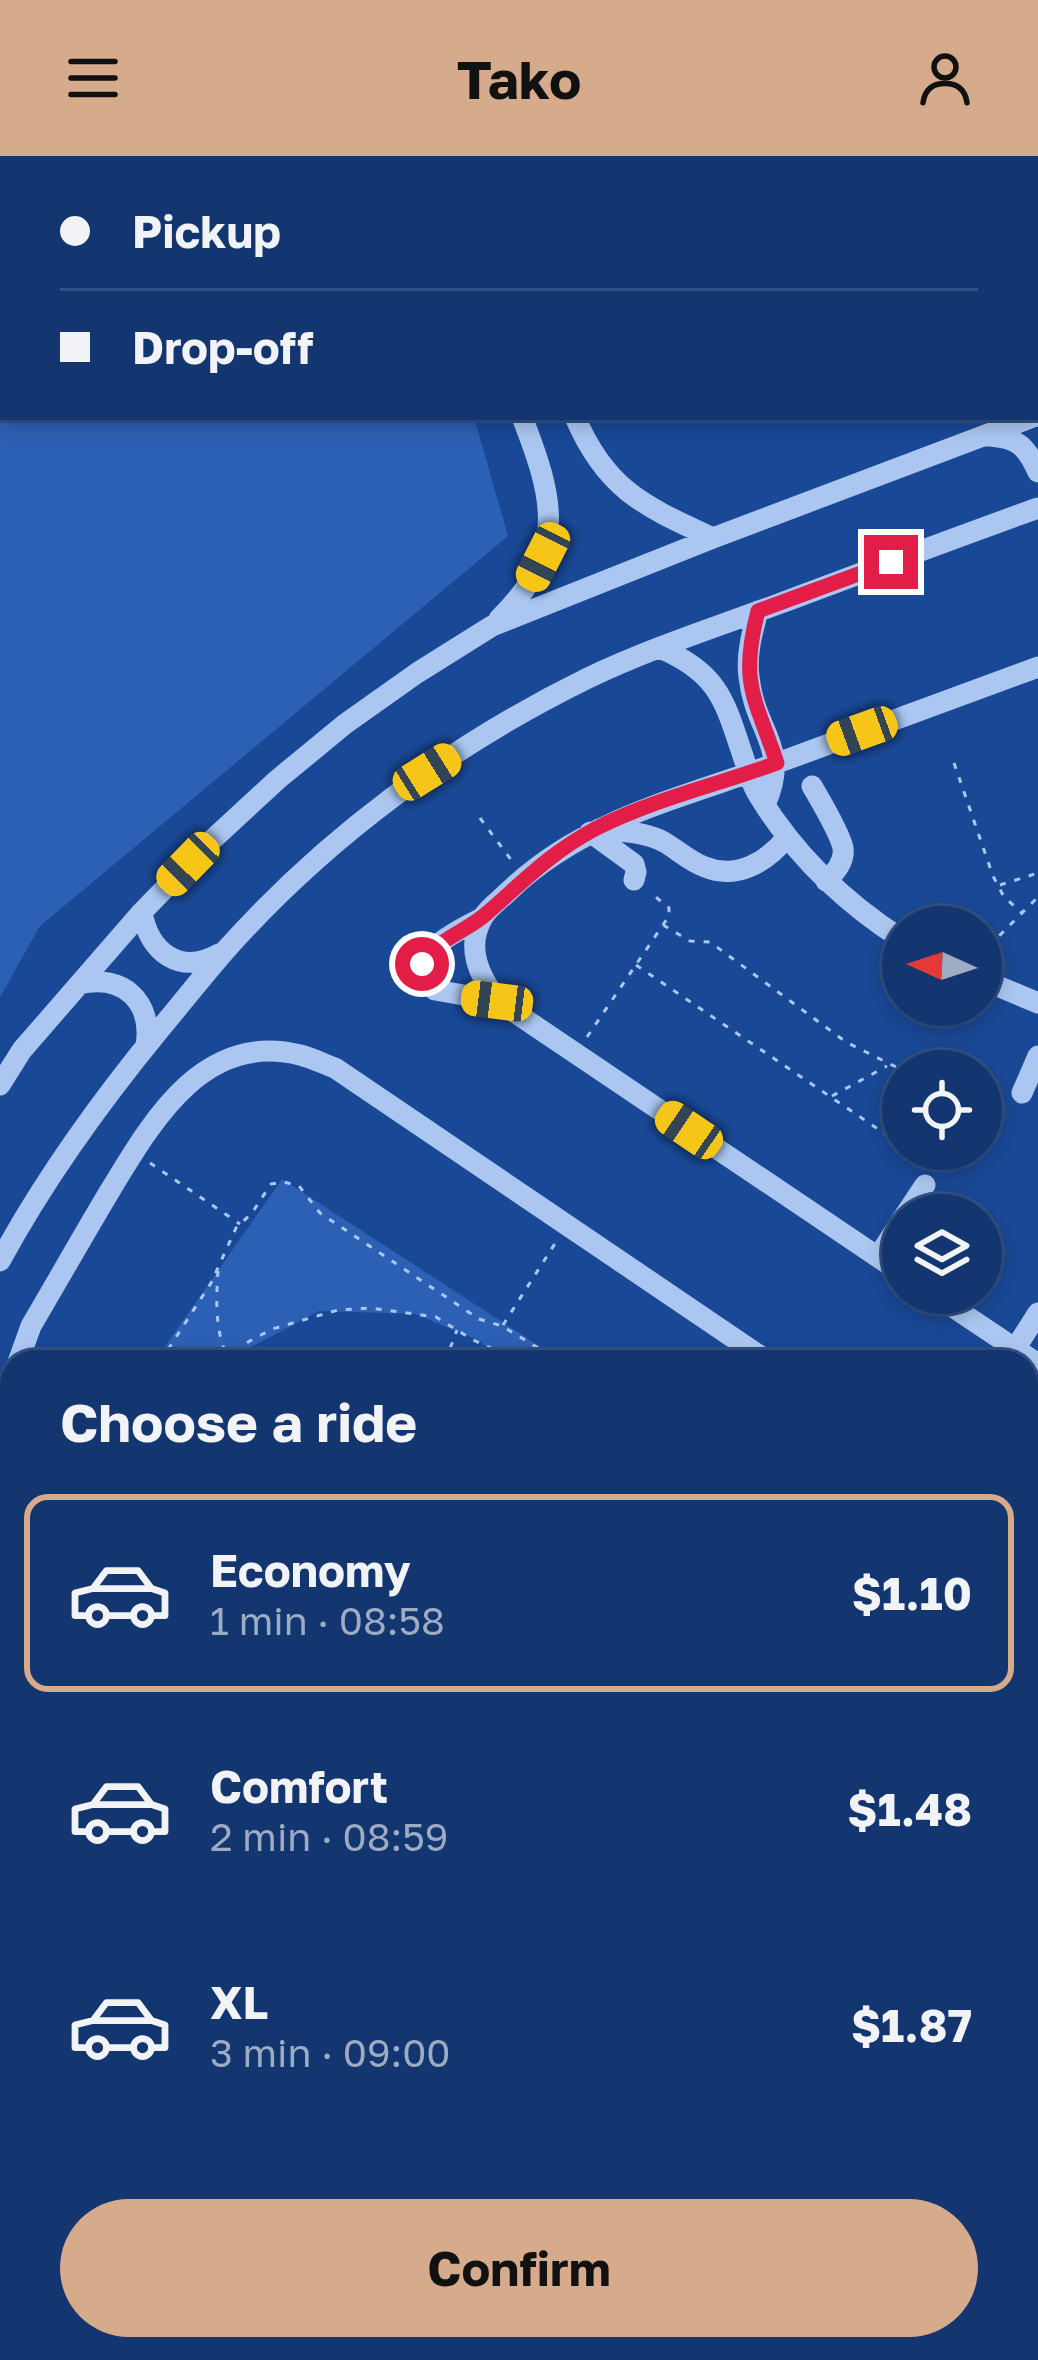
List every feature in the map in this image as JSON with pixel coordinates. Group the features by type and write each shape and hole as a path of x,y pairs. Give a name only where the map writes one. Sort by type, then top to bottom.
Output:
{"street":[{"path":"492,626 523,596 543,557 549,514 543,471 523,420"},
{"path":"576,420 592,454 616,483 645,506 713,538"},
{"path":"0,1085 22,1050 79,984 212,840 345,724 417,673 492,626 1025,420"},
{"path":"0,1261 26,1212 91,1115 146,1047 225,951 353,828 427,772 589,678 1034,510 1038,474 1028,451 1009,437 986,435"},
{"path":"758,611 748,673 777,763 765,805"},
{"path":"659,648 686,659 715,686 755,791 826,881 882,927"},
{"path":"497,1001 435,990 423,978 422,964 431,949 483,917 524,877 593,830 1038,667"},
{"path":"812,786 843,848 836,872 826,881"},
{"path":"593,830 661,840 706,868 730,872 753,867 773,855 787,837"},
{"path":"593,830 634,864 634,880"},
{"path":"142,912 156,947 171,958 190,963 225,951"},
{"path":"483,917 474,946 479,976 497,1001 882,1259"},
{"path":"79,984 111,982 138,1000 146,1014 146,1047"},
{"path":"1002,988 1038,1003"},
{"path":"22,1350 31,1326 157,1114 190,1081 223,1061 260,1052 299,1054 335,1068 751,1350"},
{"path":"1022,1093 1038,1056"},
{"path":"919,1194 925,1185"},
{"path":"878,1256 882,1250"},
{"path":"963,1314 1015,1349 1038,1313"}],"path":[{"path":"954,763 998,886 1022,913"},
{"path":"480,818 524,877"},
{"path":"998,886 1038,872"},
{"path":"576,1053 669,916 669,908 634,880"},
{"path":"1002,933 1038,897"},
{"path":"663,925 690,941 710,942 846,1042 882,1060"},
{"path":"636,965 882,1132"},
{"path":"831,1097 882,1068"},
{"path":"1002,1103 1022,1093"},
{"path":"134,1152 240,1224"},
{"path":"167,1350 240,1224 271,1184 284,1182 299,1186 320,1213 479,1319 502,1326 541,1350"},
{"path":"502,1326 566,1225"},
{"path":"218,1269 223,1350"},
{"path":"238,1350 272,1329 338,1310 394,1310 436,1317 497,1350"},
{"path":"450,1350 457,1330"}],"shaded area":[{"path":"0,420 475,420 508,536 40,926 0,997"},
{"path":"282,1179 546,1350 490,1350 478,1340 415,1314 319,1311 246,1350 162,1350"}],"route":[{"path":"422,964 431,949 483,917 524,877 597,828 777,763 760,722 748,673 758,611 891,562"}]}
